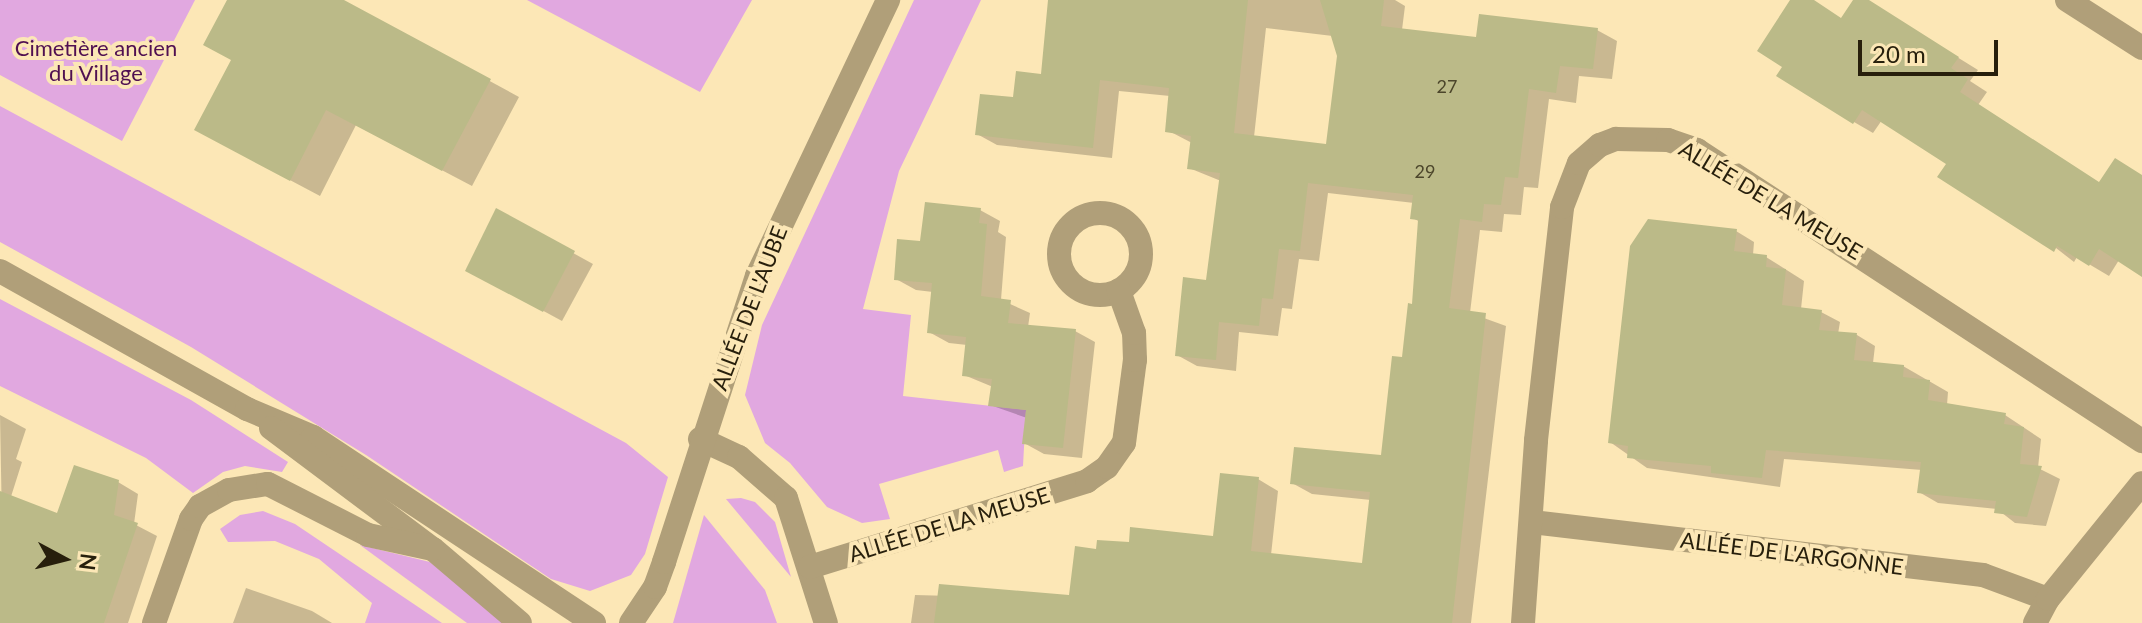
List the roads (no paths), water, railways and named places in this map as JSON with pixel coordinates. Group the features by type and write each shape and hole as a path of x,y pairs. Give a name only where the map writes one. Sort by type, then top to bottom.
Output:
{"street":[{"name":"ALLÉE DE L'AUBE","path":"631,623 655,587 700,439 757,276 888,0"},
{"path":"2067,0 2142,48"},
{"name":"ALLÉE DE LA MEUSE","path":"1523,623 1562,207 1570,178 1587,154 1632,136 1668,140 1697,150 2142,441"},
{"path":"0,271 247,409 313,437 594,623"},
{"name":"ALLÉE DE LA MEUSE","path":"810,567 1087,481 1117,456 1127,429 1135,345 1119,291"},
{"path":"247,409 433,549 520,623"},
{"path":"700,439 739,457 779,487 810,567 826,623"},
{"path":"2035,623 2048,599 2142,483"},
{"path":"154,623 191,519 200,506 229,490 268,484 368,535 433,549"},
{"name":"ALLÉE DE L'ARGONNE","path":"1532,522 1983,575 2048,599"}],"park label":[{"name":"Cimetière ancien du Village","path":"96,60"}]}
